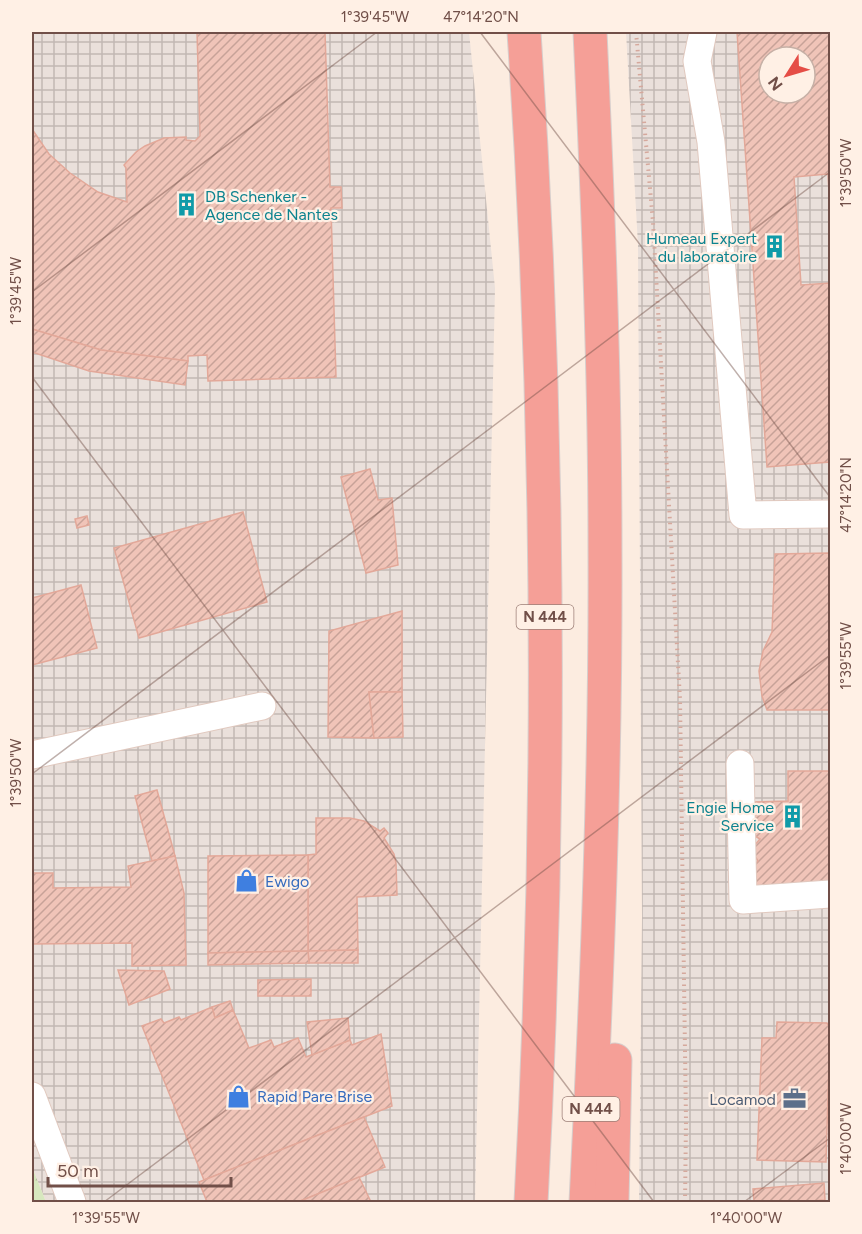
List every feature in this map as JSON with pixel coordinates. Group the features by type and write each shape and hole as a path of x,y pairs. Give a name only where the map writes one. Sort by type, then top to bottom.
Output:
{"highway":[{"name":"N 444","path":"524,32 536,255 545,588 543,884 531,1203"},
{"name":"N 444","path":"586,1203 596,1016 602,811 605,548 601,299 590,32"},
{"path":"596,1016 615,1050 612,1203"}],"street":[{"path":"703,32 697,61 711,142 743,515 831,514"},
{"path":"32,755 262,706"},
{"path":"740,764 742,900 831,894"},
{"path":"32,1096 72,1203"}],"path":[{"path":"636,32 653,222 680,699 686,1121 685,1203"}],"shaded area":[{"path":"32,32 469,32 495,288 475,1202 46,1202 32,1167"},
{"path":"626,32 830,32 830,1202 639,1202 642,917 638,245"}],"green space":[{"path":"32,1167 46,1202 32,1202"}],"building":[{"name":"DB Schenker - Agence de Nantes","path":"197,32 325,32 330,187 341,187 342,208 331,208 336,377 208,381 207,355 188,356 188,361 101,350 32,329 32,129 49,154 70,173 98,192 127,202 124,165 136,152 164,138 186,137 186,140 195,141 200,136"},
{"name":"Humeau Expert du laboratoire","path":"737,32 830,32 830,212 828,174 794,177 801,285 830,283 830,462 767,467"},
{"path":"32,329 101,350 188,361 185,385 89,371 32,352"},
{"path":"370,469 378,500 392,498 398,565 366,573 341,477"},
{"path":"243,512 267,602 139,638 114,548"},
{"path":"87,516 89,525 77,528 75,519"},
{"path":"830,553 830,710 767,710 762,696 759,671 763,651 772,632 775,554"},
{"path":"81,585 97,648 32,665 32,598"},
{"path":"402,611 402,692 369,692 374,738 328,737 329,631"},
{"path":"369,692 402,692 403,737 374,738"},
{"name":"Engie Home Service","path":"788,771 830,771 830,886 755,886 755,864 758,861 753,853 753,847 760,839 755,836 754,802 788,801"},
{"path":"157,790 175,856 152,861 135,796"},
{"path":"316,818 350,818 364,821 380,831 384,828 388,833 384,838 394,854 397,895 357,897 358,950 308,951 308,855 316,854"},
{"path":"308,855 308,951 208,953 208,856"},
{"path":"175,856 184,893 186,965 132,966 132,943 32,944 32,873 53,873 53,888 131,887 128,866"},
{"path":"358,950 358,963 309,963 308,951"},
{"path":"308,951 309,963 208,965 208,953"},
{"path":"118,970 164,971 170,989 129,1005"},
{"path":"311,979 311,996 258,996 258,980"},
{"path":"230,1001 233,1010 215,1018 212,1007"},
{"path":"212,1007 215,1018 233,1010 249,1048 271,1040 274,1047 298,1038 306,1057 350,1040 352,1045 381,1034 392,1106 204,1180 142,1026 161,1019 164,1023 179,1017 181,1020"},
{"path":"348,1018 350,1040 312,1055 307,1022"},
{"name":"Locamod","path":"777,1022 827,1023 830,1029 826,1162 757,1160 762,1038 776,1038"},
{"path":"364,1117 385,1167 298,1202 207,1202 199,1182"},
{"path":"359,1177 371,1202 298,1202"},
{"path":"824,1183 825,1200 754,1202 753,1189"}],"place":[{"name":"DB Schenker - Agence de Nantes","path":"187,205"},
{"name":"Humeau Expert du laboratoire","path":"775,247"},
{"name":"Engie Home Service","path":"792,816"},
{"name":"Ewigo","path":"247,881"},
{"name":"Rapid Pare Brise","path":"239,1096"},
{"name":"Locamod","path":"794,1099"}]}
